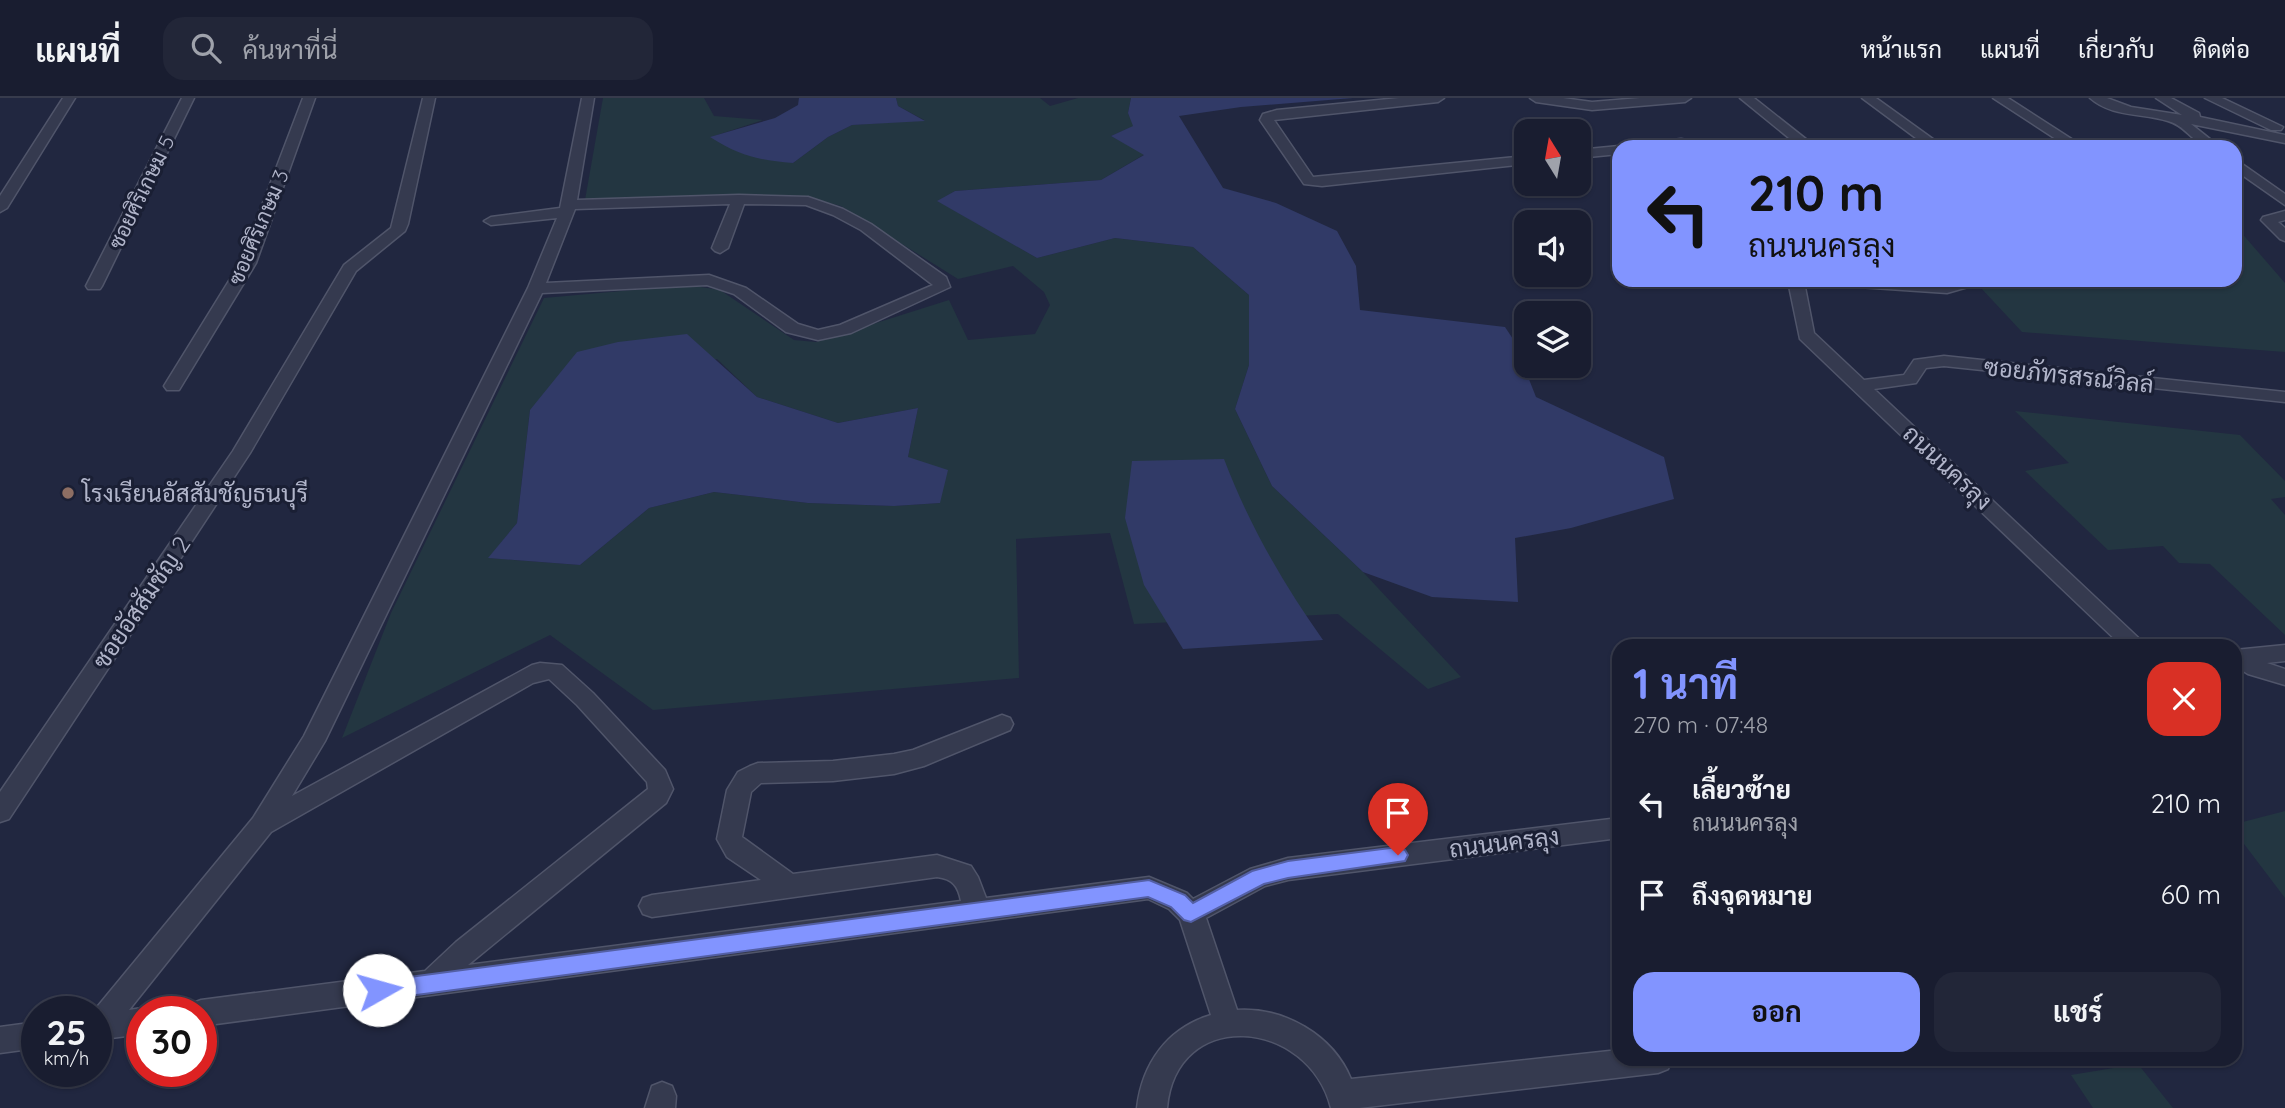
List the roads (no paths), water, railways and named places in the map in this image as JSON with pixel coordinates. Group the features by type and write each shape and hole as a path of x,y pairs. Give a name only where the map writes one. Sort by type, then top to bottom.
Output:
{"street":[{"path":"0,208 69,98"},
{"name":"ซอยศิริเกษม 5","path":"94,286 188,98"},
{"name":"ซอยศิริเกษม 3","path":"173,386 248,263 309,98"},
{"name":"ซอยอัสสัมชัญ 2","path":"0,812 240,453 350,268 386,241 401,224 429,98"},
{"path":"112,1009 262,825 313,741 536,288 568,209 588,98"},
{"path":"1438,98 1278,114 1268,117 1267,120 1305,178 1316,182 1514,161"},
{"path":"1536,98 1592,106 1685,98"},
{"path":"1746,98 1800,140"},
{"path":"1868,98 1927,140"},
{"path":"1999,98 2066,140"},
{"path":"2096,98 2128,111 2204,122 2285,139"},
{"path":"2162,98 2204,122"},
{"path":"2211,98 2285,131"},
{"path":"2175,118 2204,140"},
{"path":"1591,153 1612,151"},
{"path":"2242,168 2285,201"},
{"path":"720,248 739,199"},
{"path":"491,220 568,209 739,199 791,199 821,204 894,246 940,280 942,287 845,329 818,335 792,328 740,291 709,280 536,288"},
{"path":"2285,215 2268,220 2285,236"},
{"name":"ถนนนครลุง","path":"1797,287 1807,335 2129,639"},
{"path":"1933,287 1951,287"},
{"name":"ซอยภัทรสรณ์วิลล์","path":"1862,386 1910,379 1920,364 1944,361 2285,397"},
{"path":"2242,657 2285,653"},
{"path":"2242,661 2285,677"},
{"path":"262,825 525,677 540,671 554,671 575,690 657,777 661,789 657,796 465,951 430,984"},
{"path":"789,886 736,849 729,839 739,790 746,779 773,771 833,771 894,764 916,759 1002,724"},
{"name":"ถนนนครลุง","path":"1191,914 1259,877 1288,869 1612,829"},
{"path":"652,906 937,866 953,867 970,883 976,910"},
{"path":"217,1011 1149,888 1178,901 1191,914 1227,1022"},
{"path":"1152,1108 1155,1083 1172,1052 1199,1031 1227,1022 1268,1023 1300,1037 1327,1062 1345,1101 1612,1065"},
{"path":"0,1040 21,1037"}],"water":[{"path":"799,98 896,98 898,106 925,121 852,125 828,137 793,163 750,156 710,137 775,118 798,105"},
{"path":"1131,98 1353,98 1241,107 1179,116 1223,188 1276,203 1337,231 1356,266 1360,310 1505,327 1514,342 1514,378 1528,378 1536,397 1664,457 1674,499 1571,528 1515,538 1518,602 1432,597 1363,572 1272,486 1235,409 1249,365 1249,295 1193,247 1115,238 1037,258 937,201 955,191 1101,180 1144,155 1111,136 1133,126 1128,113"},
{"path":"687,334 757,397 838,423 918,408 908,457 948,470 940,503 894,506 808,503 714,492 649,508 580,565 488,558 517,523 530,410 577,352 618,342"},
{"path":"1224,459 1244,507 1268,553 1323,640 1183,649 1144,585 1125,518 1132,461"}],"place":[{"name":"โรงเรียนอัสสัมชัญธนบุรี","path":"68,493"}]}
